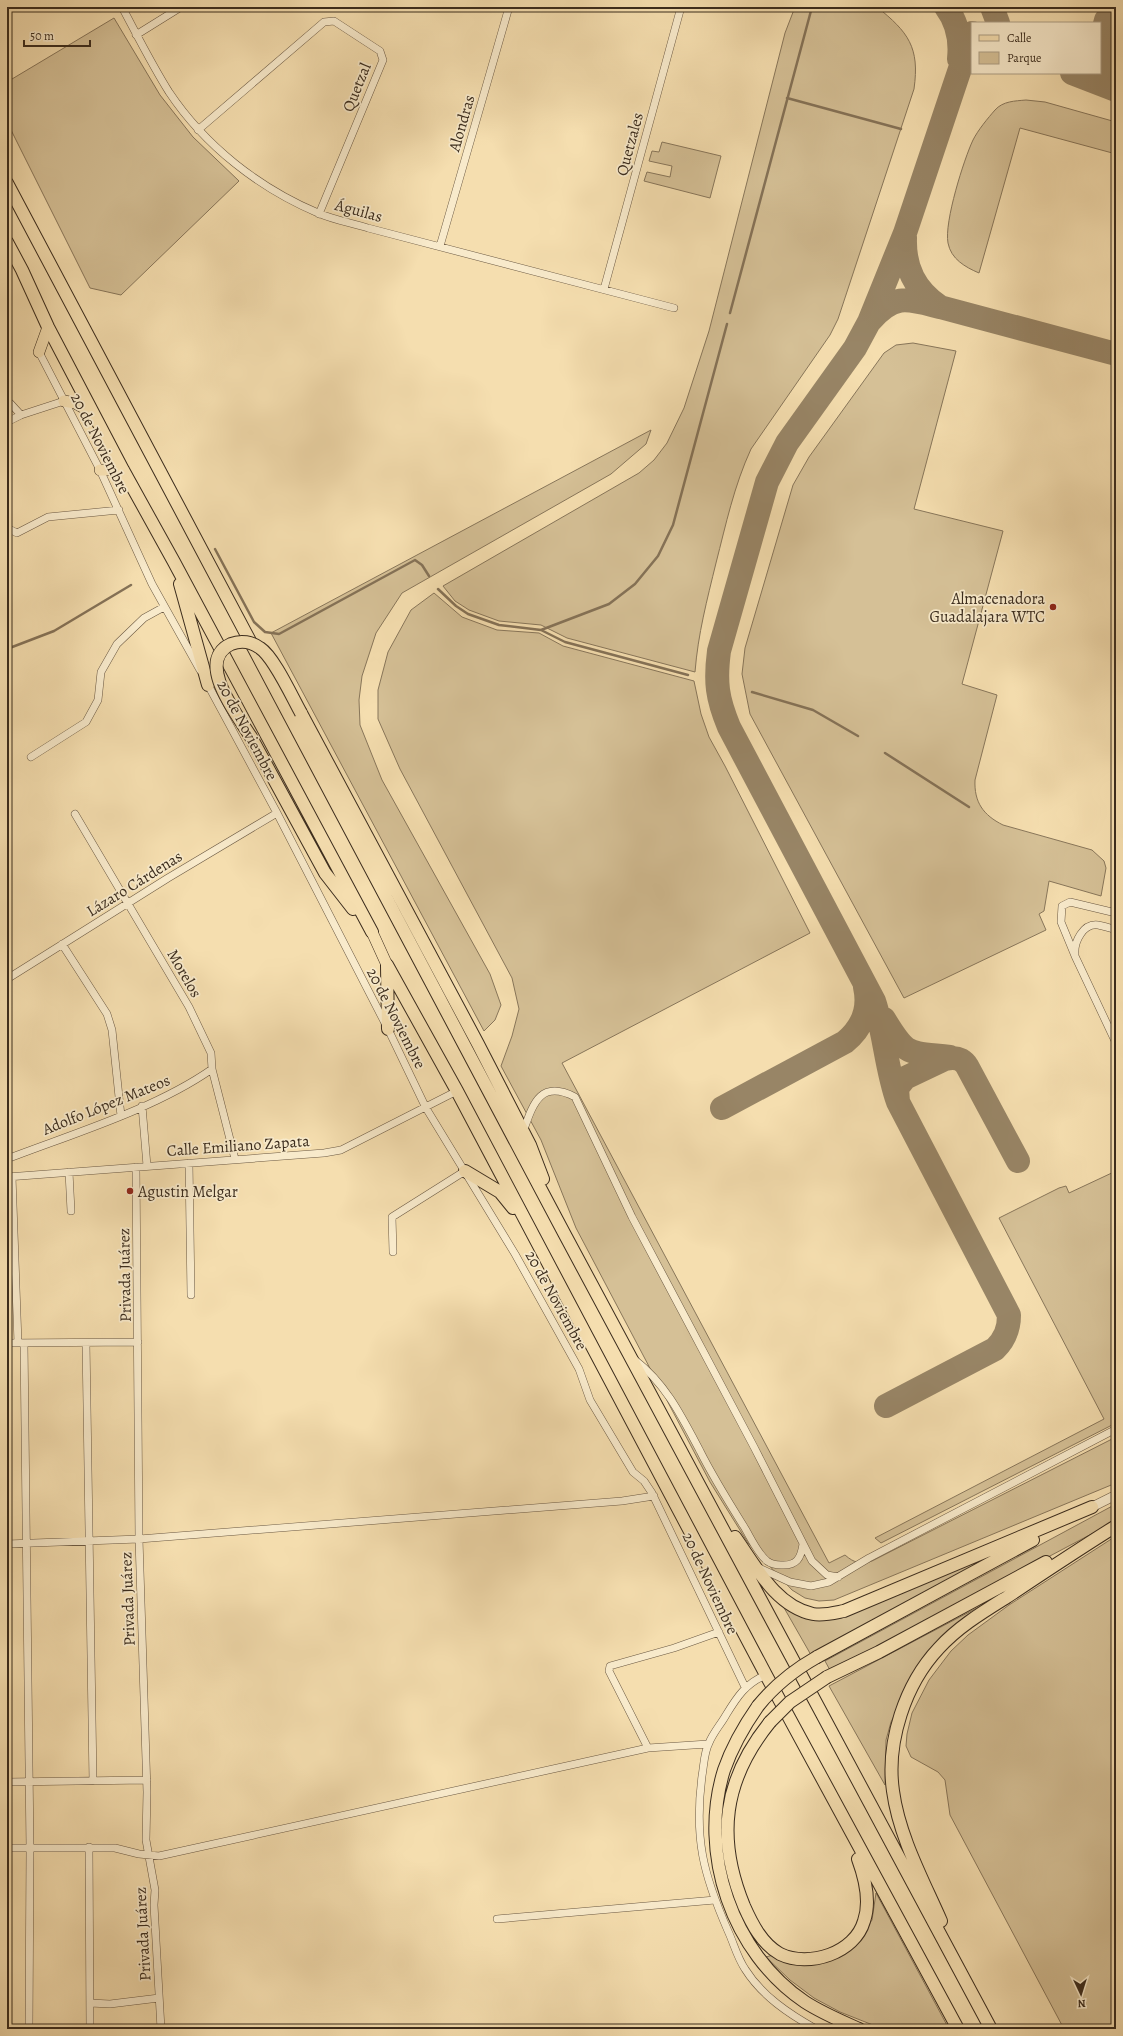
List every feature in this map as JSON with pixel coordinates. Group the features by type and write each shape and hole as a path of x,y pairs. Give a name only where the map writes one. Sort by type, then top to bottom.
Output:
{"highway":[{"path":"7,183 564,1233 991,2029"},
{"path":"7,242 22,270 48,327 123,470 174,562 372,932"},
{"path":"174,562 208,685"},
{"path":"372,932 325,873 251,737 220,685 216,674 219,656 231,644 249,642 261,648 269,657 301,712 523,1132 564,1233"},
{"path":"386,965 388,1029"},
{"path":"386,965 457,1091 842,1818 958,2029"},
{"path":"465,1171 500,1192 529,1229"},
{"path":"702,1488 772,1589 785,1601 800,1610 814,1614 830,1614 844,1611 1092,1507"},
{"path":"859,2029 833,2018 804,2001 773,1973 750,1947 744,1935 724,1887 717,1857 716,1842 716,1813 719,1791 724,1771 734,1746 758,1706 772,1690 794,1671 1092,1507"},
{"path":"842,1818 862,1870 867,1892 864,1922 848,1945 834,1952 807,1959 792,1958 780,1953 762,1938 748,1916 733,1876 727,1841 729,1811 736,1780 753,1744 770,1722 790,1702 828,1677 879,1652 1116,1525"},
{"path":"978,2006 922,1877 898,1817 892,1790 891,1766 898,1722 909,1695 923,1669 939,1648 970,1621 1116,1525"}],"main road":[{"path":"39,352 48,327"},
{"path":"64,401 75,403 93,413"},
{"path":"100,470 123,470"},
{"path":"372,932 386,965"}],"street":[{"name":"Águilas","path":"122,7 136,35 170,92 198,130 256,180 319,214 674,308"},
{"path":"136,35 181,7"},
{"name":"Alondras","path":"440,246 509,7"},
{"name":"Quetzales","path":"604,289 681,7"},
{"name":"Quetzal","path":"198,130 324,22 334,22 380,52 383,60 319,214"},
{"name":"20 de Noviembre","path":"39,352 100,470 164,607 277,813 388,1029 426,1108 515,1254 579,1369 590,1400 633,1472 644,1481 654,1496 745,1686"},
{"path":"7,422 21,415 64,401"},
{"path":"7,402 10,403 21,415"},
{"path":"7,528 17,532 48,517 119,510"},
{"path":"31,757 86,722 98,700 101,672 117,644 144,618 164,607"},
{"name":"Lázaro Cárdenas","path":"7,979 128,903 277,813"},
{"name":"Morelos","path":"75,814 189,1007 211,1053 212,1069 235,1159"},
{"path":"1116,913 1070,902 1062,906 1061,922 1075,956 1116,1043"},
{"path":"1075,956 1074,947 1077,939 1082,932 1089,927 1097,925 1116,930"},
{"path":"62,944 107,1014 112,1030 121,1116"},
{"name":"Adolfo López Mateos","path":"7,1159 121,1116 190,1084 212,1069"},
{"path":"523,1132 534,1103 546,1092 561,1090 575,1097 632,1217 751,1441 812,1561 828,1576 838,1577"},
{"name":"Calle Emiliano Zapata","path":"9,1177 324,1153 341,1150 457,1091"},
{"path":"142,1106 147,1166"},
{"path":"189,1163 191,1295"},
{"name":"Privada Juárez","path":"136,1167 139,1539 147,1780 146,1840 147,1855 155,1890 161,2029"},
{"path":"393,1252 392,1217 465,1171"},
{"path":"69,1172 70,1210"},
{"path":"9,1177 21,1343 27,1545 28,1782 30,1849 29,2029"},
{"path":"7,1343 138,1342"},
{"path":"86,1343 93,1781"},
{"path":"632,1358 650,1372 663,1387 678,1410 730,1505 763,1557 767,1561 776,1565 788,1566 796,1563 799,1559 803,1543"},
{"path":"755,1566 790,1582 811,1586 829,1582 869,1558 1116,1429"},
{"path":"1092,1507 1116,1495"},
{"path":"7,1544 27,1545 139,1539 622,1502 654,1496"},
{"path":"648,1748 609,1671 610,1666 674,1648 719,1632"},
{"path":"766,1675 745,1686 708,1744 700,1790 699,1831 701,1853 715,1900 735,1951 745,1969 757,1986 791,2015 816,2029"},
{"path":"7,1848 115,1848 159,1856 648,1748 708,1744"},
{"path":"7,1782 147,1780"},
{"path":"89,1848 90,2029"},
{"path":"497,1919 715,1900"},
{"path":"90,2003 110,2004 159,1998"}],"green space":[{"path":"795,7 877,7 897,24 909,42 913,51 915,62 914,89 838,319 830,335 751,449 745,463 731,505 709,590 696,658 695,672 567,638 541,625 499,621 469,610 455,601 443,586 639,473 654,460 667,443 684,408 709,331 785,33"},
{"path":"114,18 160,95 193,137 239,181 121,295 90,288 7,122 7,82"},
{"path":"1026,100 1045,102 1116,122 1116,154 1020,128 979,273 959,262 952,254 948,243 949,221 960,175 975,136 995,110 1009,102"},
{"path":"662,142 721,156 710,198 644,181 647,172 670,177 672,166 649,161 652,151 659,152"},
{"path":"913,343 956,351 914,509 1003,531 962,684 997,695 975,780 978,801 990,817 1003,825 1092,850 1104,861 1106,868 1101,896 1049,881 1044,911 1039,914 1046,930 904,998 750,714 742,674 745,648 793,485 809,457 884,353 896,345"},
{"path":"651,430 646,444 611,474 402,593 376,633 362,676 359,700 360,725 382,780 490,974 501,1005 495,1020 484,1031 271,633"},
{"path":"434,593 462,617 497,630 539,633 563,646 694,681 701,714 709,737 810,933 562,1063 829,1563 845,1555 858,1562 865,1563 872,1561 1116,1437 1116,1483 834,1600 819,1601 805,1598 792,1590 748,1543 710,1482 576,1228 541,1140 501,1066 512,1036 519,1009 512,978 400,769 378,719 378,690 388,652 411,610"},
{"path":"1116,1171 1116,1423 881,1543 875,1538 1104,1419 999,1218 1059,1188 1066,1186 1069,1193"},
{"path":"1116,1504 1116,1521 831,1672 825,1661"},
{"path":"1116,1536 1116,2029 1064,2029 950,1815 945,1780 938,1772 911,1757 906,1746 907,1734 912,1713 929,1680 951,1651 968,1635 1009,1605"},
{"path":"1018,1545 811,1655 783,1606 812,1619"},
{"path":"992,1600 936,1643 922,1661 891,1722 886,1740 885,1785 829,1686"},
{"path":"876,1893 949,2029 883,2029 840,2012 814,1998 790,1980 766,1957 773,1955 796,1964 859,1939 872,1920"}],"waterway":[{"path":"730,313 812,7"},
{"path":"787,98 901,129"},
{"path":"541,630 609,604 635,584 658,556 673,525 727,324"},
{"path":"215,549 254,622 265,632 279,634 415,560 422,565 429,576"},
{"path":"7,649 54,631 131,585"},
{"path":"438,589 456,606 468,614 499,625 541,630 565,642 688,675"},
{"path":"752,692 813,710 858,736"},
{"path":"885,753 969,807"}],"taxiway":[{"path":"946,7 956,25 958,32 960,45 959,59"},
{"path":"992,7 998,22"},
{"path":"1106,20 1102,37 1101,53 1105,68 1116,82"},
{"path":"886,1406 995,1349 1006,1334 1009,1315 898,1102 874,1001 729,727 718,690 717,672 719,651 767,482 787,443 855,348 869,322 905,233 971,36"},
{"path":"1075,74 1116,90"},
{"path":"871,320 887,305 902,300 910,300 940,307 924,293 913,277 909,269 905,249 905,238"},
{"path":"940,307 1116,354"},
{"path":"722,1108 845,1042 851,1037 863,1018 866,1003 865,987"},
{"path":"884,1019 898,1040 910,1050 916,1053 950,1057"},
{"path":"898,1102 897,1088 905,1078 945,1059 955,1058 960,1060 967,1066 1018,1161"}],"place":[{"name":"Almacenadora Guadalajara WTC","path":"1053,607"},
{"name":"Agustin Melgar","path":"130,1191"}]}
